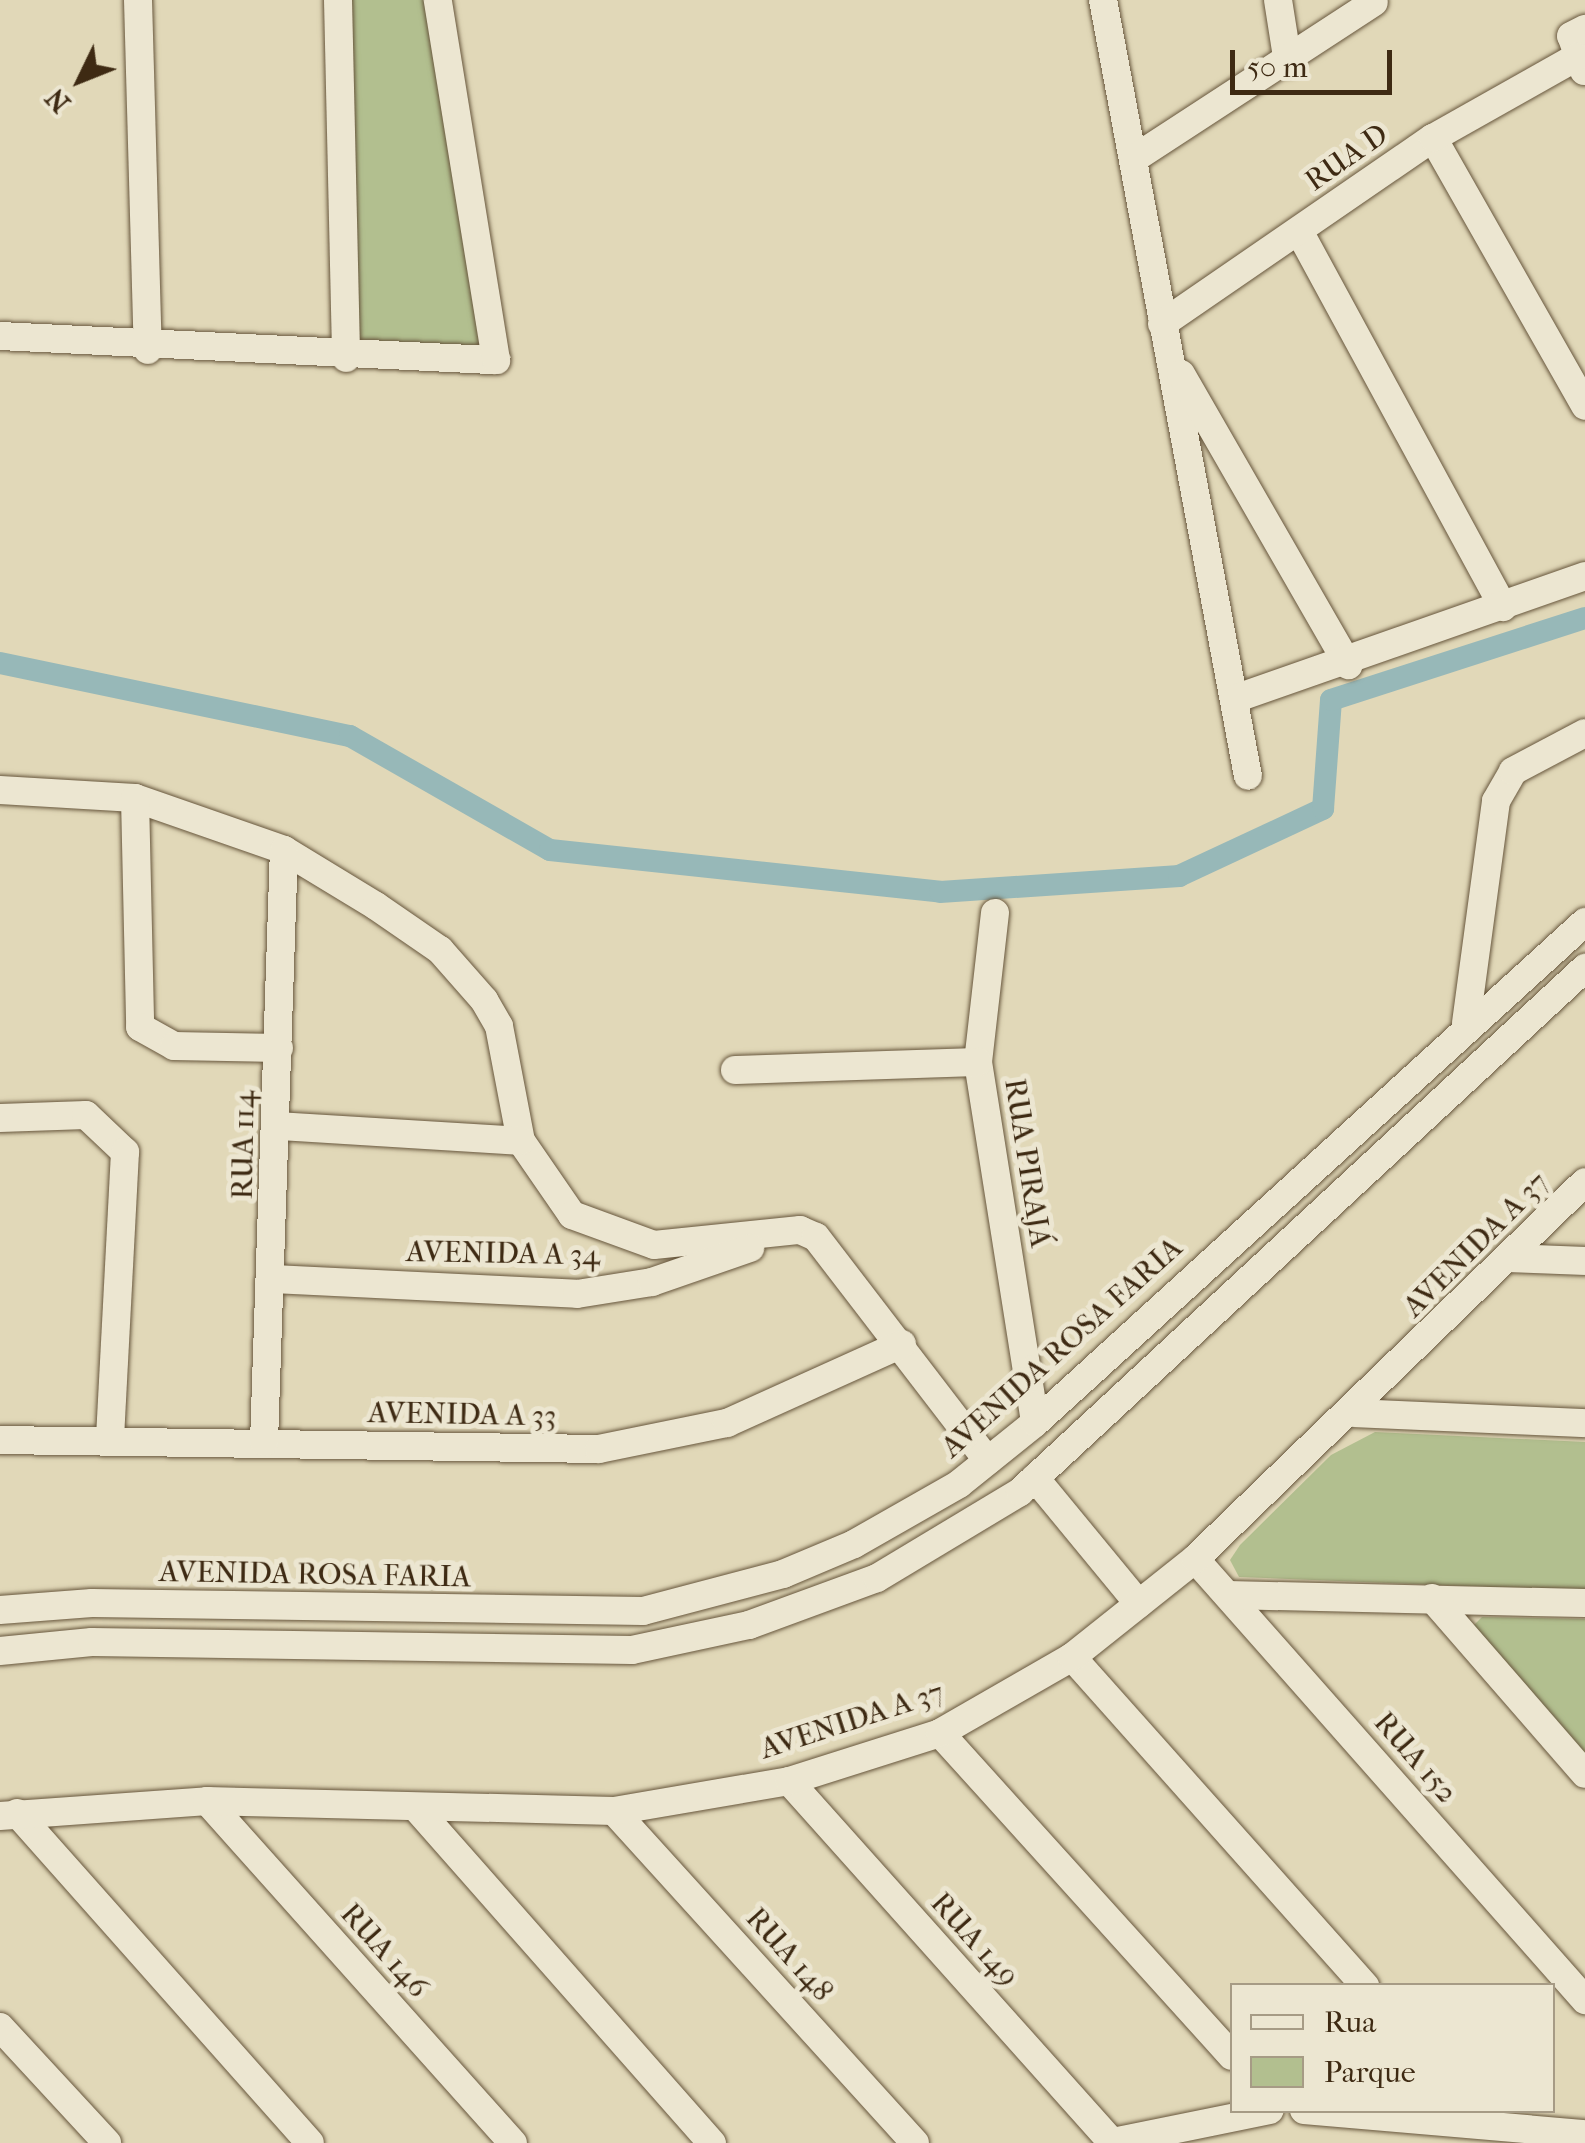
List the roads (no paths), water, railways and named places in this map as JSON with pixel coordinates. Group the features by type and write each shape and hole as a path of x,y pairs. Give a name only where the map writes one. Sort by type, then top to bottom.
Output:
{"street":[{"path":"138,0 148,350"},
{"path":"338,0 346,358"},
{"path":"0,336 148,350 496,360 438,0"},
{"path":"1103,0 1162,324 1237,698 1248,776"},
{"path":"1278,0 1288,63"},
{"path":"1134,158 1288,63 1374,2"},
{"path":"1581,64 1572,36 1585,28"},
{"name":"RUA D","path":"1162,324 1433,138 1581,64"},
{"path":"1433,138 1585,406"},
{"path":"1299,231 1503,606"},
{"path":"1170,356 1348,666"},
{"path":"1237,698 1348,666 1585,576"},
{"path":"1466,1023 1496,801 1513,771 1585,733"},
{"path":"0,790 135,798 284,850 462,972 499,1026 521,1141 572,1215 625,1242 784,1236 800,1230 835,1253 988,1461"},
{"path":"135,798 140,1026 174,1046 278,1048"},
{"name":"RUA 114","path":"264,1442 274,1280 284,850"},
{"name":"RUA PIRAJÁ","path":"995,913 978,1062 1039,1418"},
{"name":"AVENIDA ROSA FARIA","path":"0,1610 92,1603 643,1610 783,1574 854,1544 988,1461 1039,1418 1466,1023 1585,922"},
{"path":"0,1651 92,1642 518,1651 684,1642 877,1578 1035,1478 1072,1447 1585,968"},
{"path":"735,1070 978,1062"},
{"path":"0,1118 86,1115 124,1152 110,1442"},
{"path":"278,1126 521,1141"},
{"path":"1353,1128 1381,1157"},
{"name":"AVENIDA A 37","path":"9,1815 208,1801 419,1811 614,1811 790,1781 940,1733 1072,1657 1195,1560 1354,1414 1585,1182"},
{"name":"AVENIDA A 34","path":"274,1280 578,1294 652,1282 784,1236"},
{"path":"1509,1258 1585,1261"},
{"name":"AVENIDA A 33","path":"0,1440 264,1442 517,1453 649,1442 753,1413 902,1344"},
{"path":"1354,1414 1585,1423"},
{"path":"1039,1418 1072,1447"},
{"path":"1035,1478 1139,1604"},
{"name":"RUA 152","path":"1195,1560 1585,2000"},
{"path":"1228,1594 1585,1603"},
{"path":"1432,1598 1585,1774"},
{"path":"1072,1657 1362,1983"},
{"path":"940,1733 1230,2054"},
{"name":"RUA 149","path":"790,1781 1109,2142"},
{"name":"RUA 146","path":"208,1801 512,2143"},
{"path":"419,1811 712,2143"},
{"name":"RUA 148","path":"614,1811 915,2143"},
{"path":"9,1815 310,2143"},
{"path":"0,2027 107,2143"},
{"path":"1109,2142 1255,2113"},
{"path":"1410,2113 1480,2115 1585,2134"}],"waterway":[{"path":"0,663 350,736 550,850 940,892 1179,876 1323,809 1331,700 1585,618"}]}
